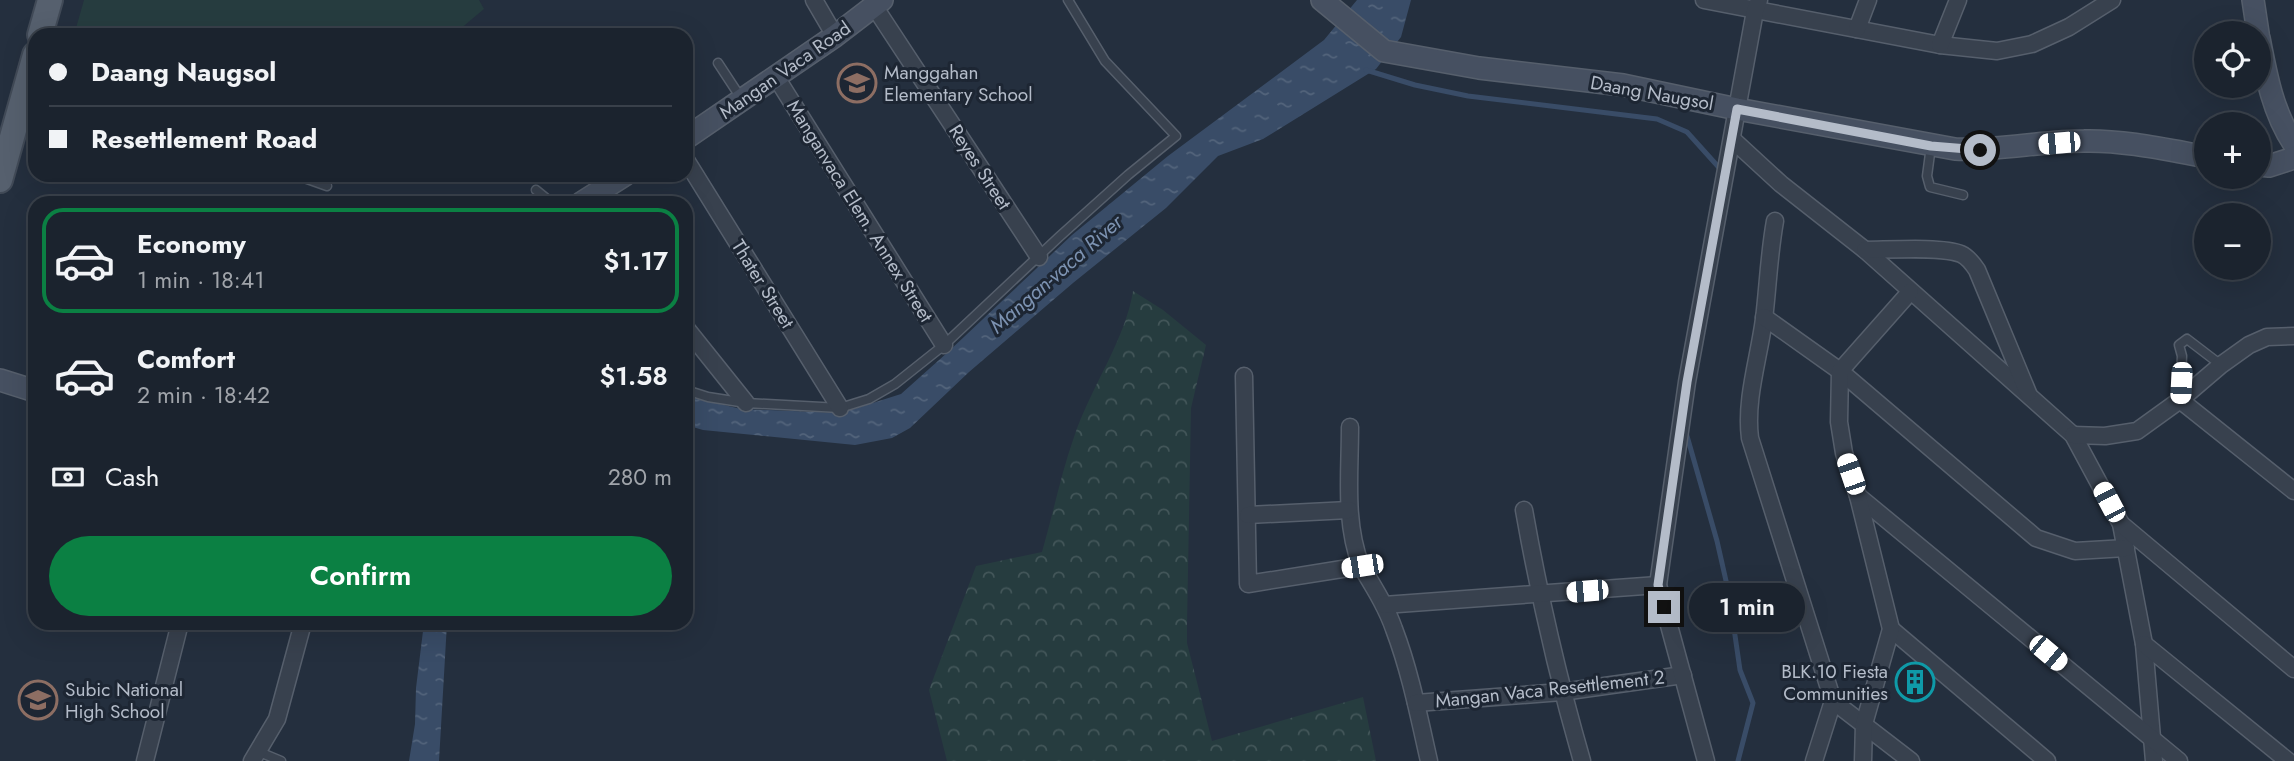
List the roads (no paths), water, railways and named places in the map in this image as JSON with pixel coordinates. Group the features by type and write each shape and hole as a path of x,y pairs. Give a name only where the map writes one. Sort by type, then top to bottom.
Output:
{"main road":[{"path":"42,28 50,0"},
{"path":"2252,0 2256,21"},
{"name":"Mangan Vaca Road","path":"693,133 835,36 878,3"},
{"name":"Daang Naugsol","path":"1328,6 1384,51 1479,68 1623,85 1931,146 1980,150 2085,141 2162,148 2194,154"},
{"path":"2271,90 2282,126 2294,144"},
{"path":"0,180 28,105"},
{"path":"2271,165 2294,158"},
{"path":"593,196 614,182"},
{"path":"0,380 28,389"}],"street":[{"path":"814,0 835,36"},
{"path":"1704,0 1757,6 1940,45 1997,51 2032,44 2069,27 2112,0"},
{"path":"1857,29 1868,0"},
{"path":"1940,45 1958,0"},
{"name":"Reyes Street","path":"878,3 1039,257"},
{"path":"1706,761 1658,585 1687,382 1757,6"},
{"name":"Manganvaca Elem. Annex Street","path":"776,77 944,345"},
{"path":"1732,139 1781,184 1865,250 1909,292 2073,435 2120,524 2126,548 2144,644 2154,761"},
{"name":"Thater Street","path":"693,171 840,408"},
{"path":"1775,221 1768,256 1764,317 1748,421 1750,438 1833,701 1814,761"},
{"path":"1865,250 1928,250 1961,254 1970,261 1978,270 2030,398"},
{"path":"1863,761 1864,724 1891,629 1858,495 1844,453 1839,422 1840,371 1909,292"},
{"path":"1764,317 1840,371 2036,538 2075,551 2126,548"},
{"path":"2073,435 2105,436 2137,431 2249,345 2267,337 2294,336"},
{"path":"693,337 746,403"},
{"path":"1244,376 1248,584 1362,566"},
{"path":"2180,400 2294,491"},
{"path":"1350,427 1349,510 1354,547 1394,629 1416,703 1429,761"},
{"path":"1858,495 2179,761"},
{"path":"1248,515 1349,510"},
{"path":"1524,510 1539,595 1582,761"},
{"path":"2120,524 2294,669"},
{"path":"1384,605 1658,585"},
{"path":"1891,629 2047,761"},
{"path":"145,761 178,630"},
{"path":"254,756 277,719 301,630"},
{"path":"2144,644 2288,761"},
{"name":"Mangan Vaca Resettlement 2","path":"1416,703 1562,692 1683,675"},
{"path":"1833,701 1911,761"}],"lane":[{"path":"693,392 746,403 840,408 869,399 895,384 944,345 1128,175 1176,136 1105,61 1069,0"},
{"path":"718,63 742,101"},
{"path":"1931,146 1927,176 1930,187 1963,195"},
{"path":"316,182 327,186"},
{"path":"536,190 543,196"},
{"path":"2180,400 2182,356 2179,345 2187,339 2221,365"},
{"path":"254,756 281,761"}],"water":[{"name":"Mangan-vaca River","path":"1357,0 1411,0 1401,37 1376,69 1263,139 1218,156 1166,208 969,372 910,428 892,438 855,445 693,427 693,398 741,409 841,413 901,394 1072,235 1168,156 1324,40"},
{"path":"423,630 447,630 439,761 409,761 415,724 416,688"}],"waterway":[{"path":"1366,70 1415,85 1468,96 1657,119 1687,132 1723,172"},
{"path":"1685,429 1717,541 1729,594 1740,670 1753,703 1738,761"}],"place":[{"name":"Manggahan Elementary School","path":"857,83"},
{"name":"BLK.10 Fiesta Communities","path":"1915,682"},
{"name":"Subic National High School","path":"38,700"}]}
